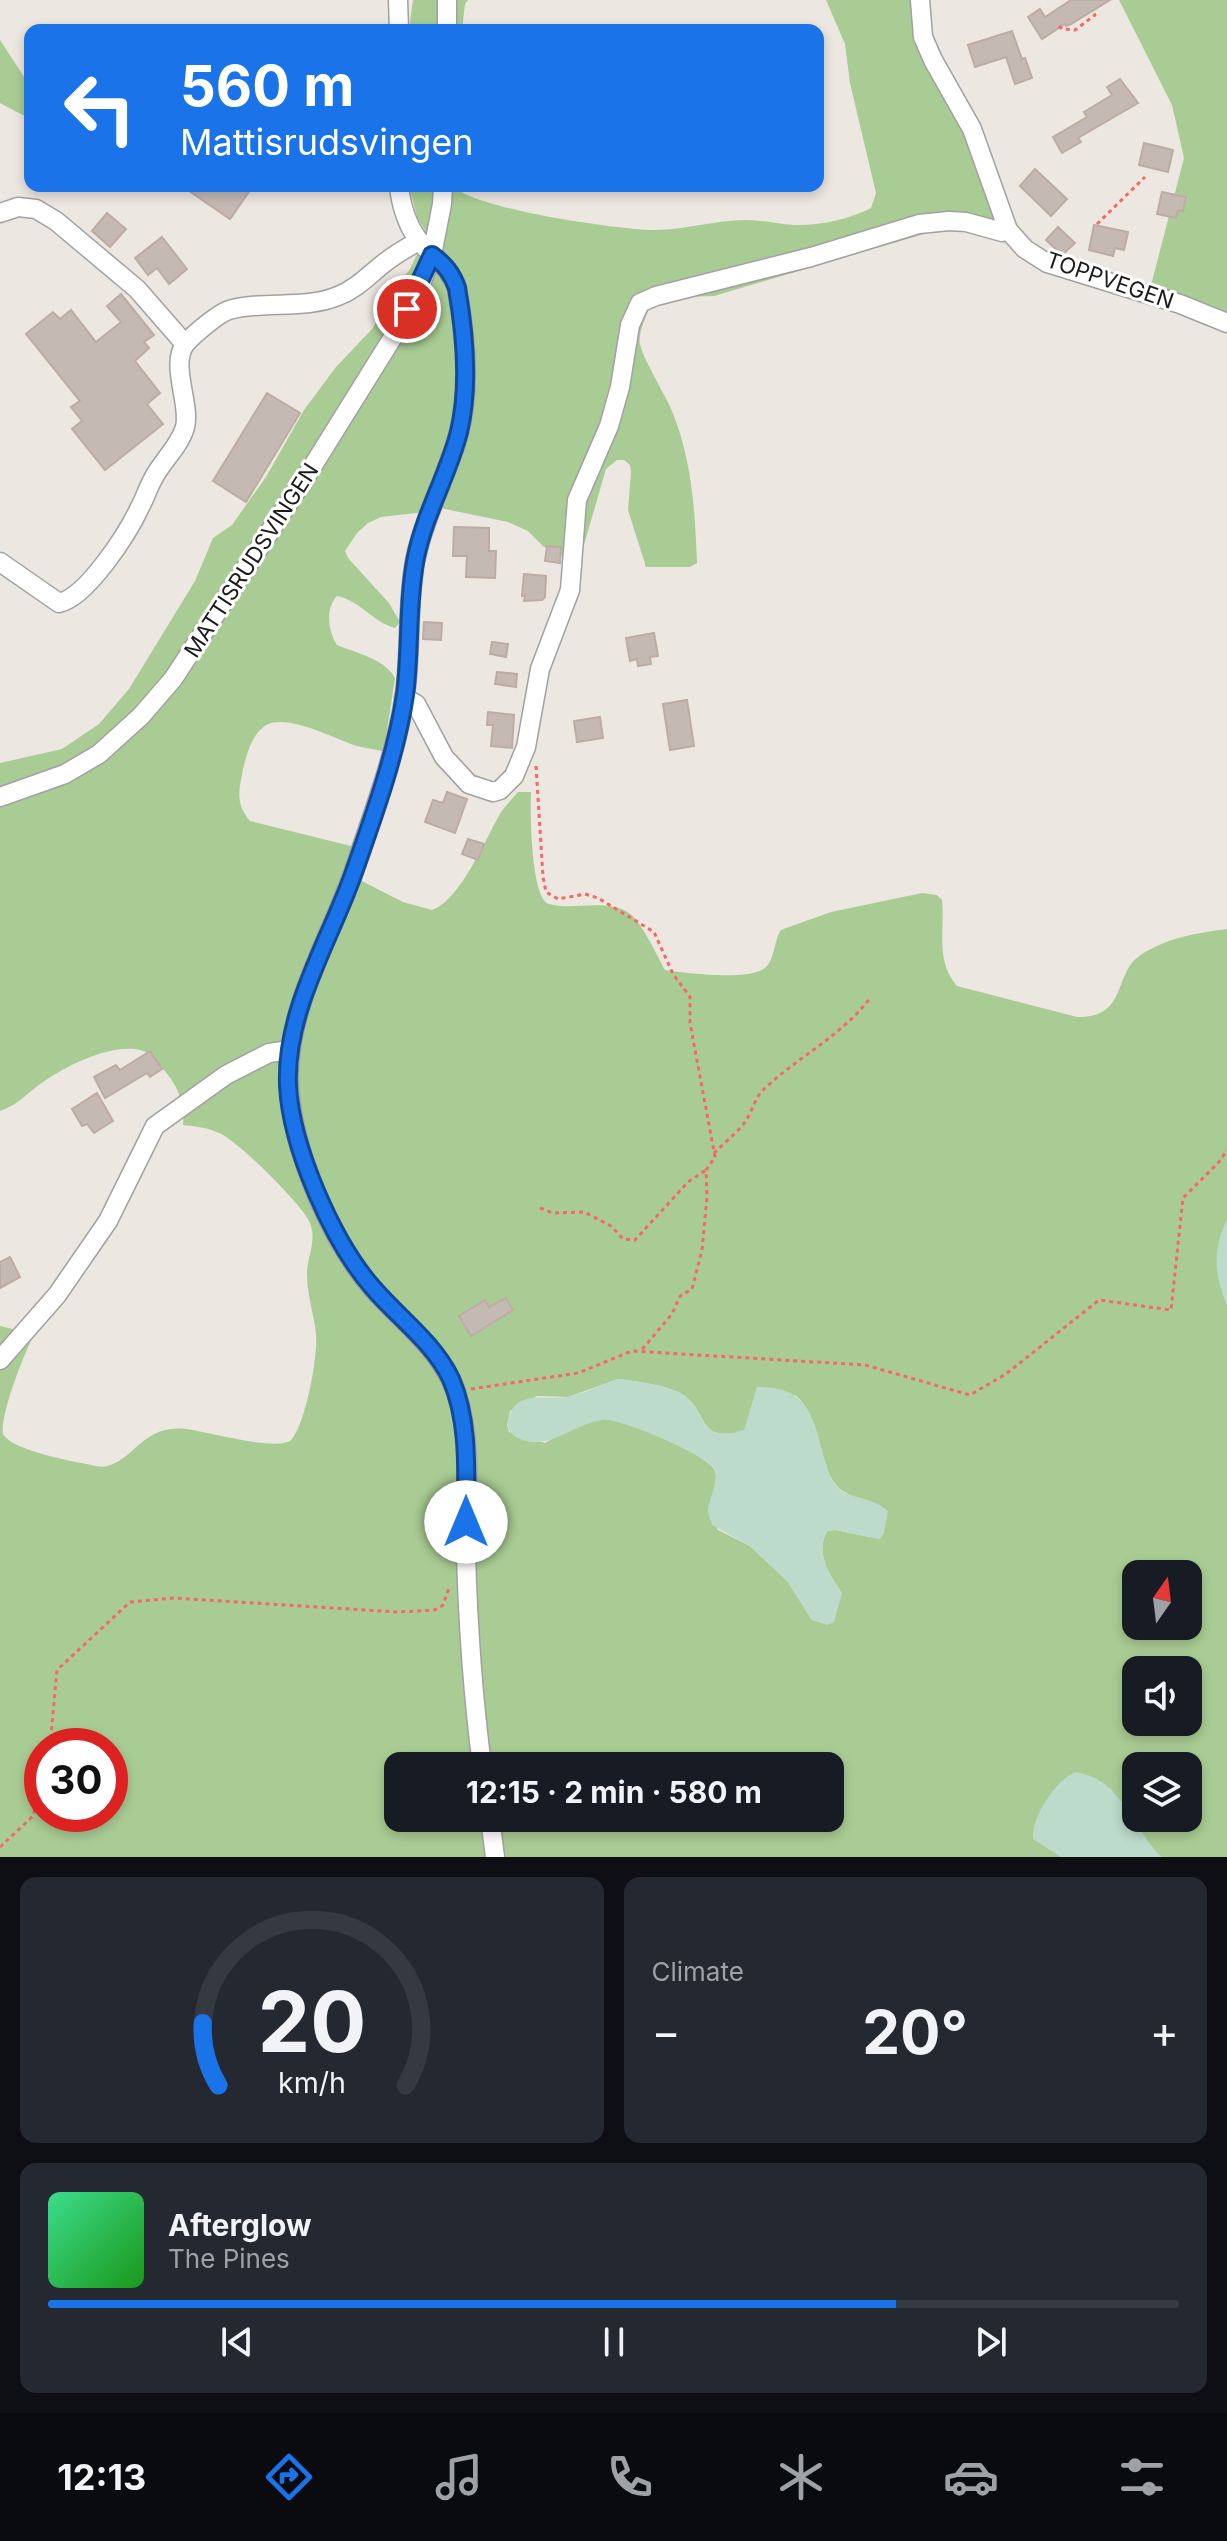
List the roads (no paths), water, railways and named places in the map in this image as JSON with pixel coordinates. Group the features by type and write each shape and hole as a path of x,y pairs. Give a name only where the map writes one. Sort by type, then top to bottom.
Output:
{"street":[{"path":"398,0 399,24"},
{"path":"447,0 447,24"},
{"name":"TOPPVEGEN","path":"920,0 923,37 972,129 1008,230 1025,249 1047,263 1180,304 1227,323"},
{"path":"400,192 402,205 419,241 448,271 457,288 464,395 458,435 417,555 412,580 404,697 391,757 354,873 300,1008 290,1050 288,1087 300,1144 327,1218 355,1266 440,1360 456,1391 465,1451 466,1558 480,1752"},
{"name":"MATTISRUDSVINGEN","path":"0,797 65,774 99,754 141,716 173,679 393,337 432,255 443,192"},
{"path":"966,222 996,201"},
{"path":"0,213 18,207 36,209 56,221 137,289 185,344"},
{"path":"404,697 416,704 453,769 469,784 493,792 507,785 526,747 540,669 570,590 577,500 609,426 620,387 630,325 640,303 919,224 966,222 1002,232 1008,230"},
{"path":"0,562 59,603 65,602 89,581 116,547 183,431 186,417 180,364 185,344 226,310 316,302 335,297 365,281 390,259 419,241"},
{"path":"0,1360 57,1295 108,1221 155,1126 226,1075 269,1053 290,1050"},
{"path":"492,1832 495,1857"}]}
